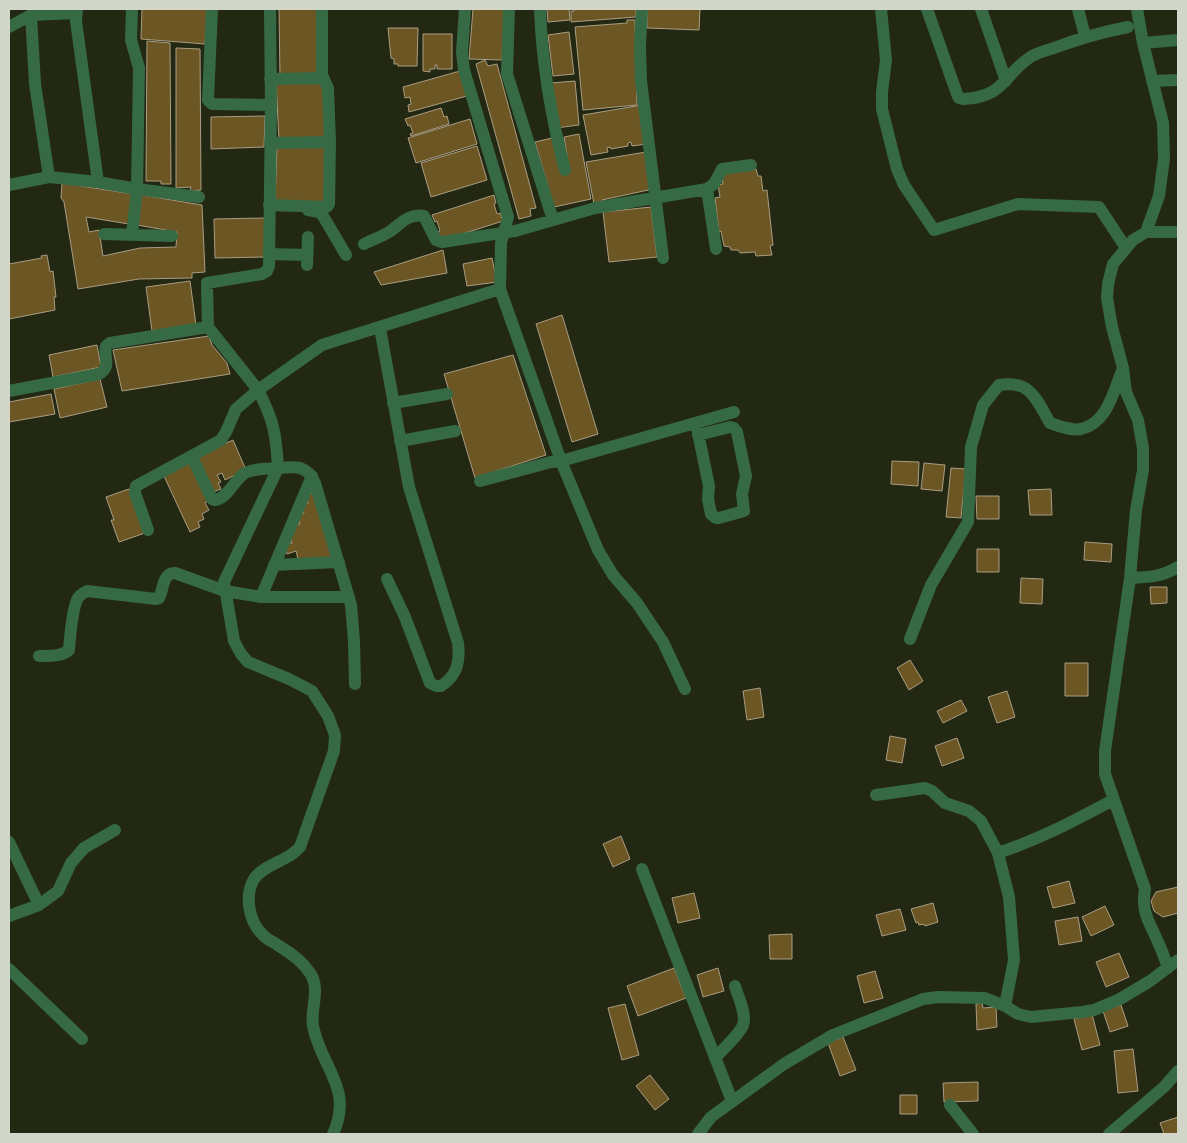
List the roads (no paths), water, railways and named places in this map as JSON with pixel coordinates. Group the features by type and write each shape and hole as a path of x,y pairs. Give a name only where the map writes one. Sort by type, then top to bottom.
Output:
{"street":[{"path":"132,9 130,40 139,68 137,189 132,235"},
{"path":"212,9 208,100 212,104 271,105"},
{"path":"270,9 269,266 262,274 207,283 208,327 258,390 270,412 276,433 278,468 224,582 234,641 248,662 312,691 328,716 335,734 334,752 300,847 289,856 275,862 254,878 247,899 252,918 263,935 292,954 312,974 316,989 313,1023 318,1047 337,1083 341,1105 333,1134"},
{"path":"269,208 329,206 330,142 328,88 323,78 322,9"},
{"path":"465,9 462,52 464,70 508,217 501,243 500,289 561,461 598,550 613,575 637,603 663,642 685,689"},
{"path":"509,9 507,74 553,220"},
{"path":"540,9 540,36 548,98 565,170"},
{"path":"642,9 641,81 663,258"},
{"path":"881,9 886,60 882,109 897,168 904,185 934,230 1018,204 1099,207 1126,248"},
{"path":"927,9 959,98 966,99 988,94 1001,87 1034,55 1085,36 1128,27"},
{"path":"981,9 1006,81"},
{"path":"1078,9 1085,36"},
{"path":"1137,9 1163,123 1164,159 1159,196 1146,232"},
{"path":"9,27 27,12 76,11 98,182"},
{"path":"27,12 35,84 49,177"},
{"path":"1144,43 1178,40"},
{"path":"270,79 323,78"},
{"path":"1152,81 1178,80"},
{"path":"270,143 330,142"},
{"path":"364,244 389,232 404,220 417,215 424,216 438,242 515,231 595,208 707,189 714,184 722,170 751,165"},
{"path":"9,185 49,177 98,182 199,197"},
{"path":"707,189 716,248"},
{"path":"269,208 313,210 319,212 346,255"},
{"path":"1168,968 1148,922 1143,904 1145,889 1105,774 1106,751 1130,578 1136,510 1144,470 1138,420 1126,392 1123,368 1112,327 1107,298 1113,264 1133,240 1146,232 1178,232"},
{"path":"104,234 172,236"},
{"path":"269,254 307,260 308,237"},
{"path":"148,530 135,493 136,486 221,440 236,409 258,390 322,346 500,289"},
{"path":"9,391 99,374 105,371 107,364 104,351 110,343 208,327"},
{"path":"380,328 409,487 458,642 460,661 453,675 441,686 430,683 405,617 387,579"},
{"path":"910,639 931,585 968,522 971,447 983,405 999,385 1012,383 1024,387 1032,393 1050,423 1068,429 1080,430 1095,422 1106,412 1123,368"},
{"path":"393,404 447,394"},
{"path":"697,429 734,412"},
{"path":"480,481 551,462 697,429 730,427 734,428 737,432 746,476 742,494 744,511 716,518 711,514 708,499 709,486 697,429"},
{"path":"400,441 455,431"},
{"path":"192,457 212,499 216,500 223,497 235,481 245,473 254,470 299,467 312,476 348,597 354,641 355,684"},
{"path":"261,597 312,476"},
{"path":"274,565 339,562"},
{"path":"1130,578 1165,575 1178,567"},
{"path":"39,656 66,653 77,599 81,594 87,591 156,599 159,598 166,576 170,573 175,573 225,591 261,597 348,597"},
{"path":"876,795 925,788 932,791 945,803 969,811 981,821 998,853 1009,897 1014,960 1005,1006"},
{"path":"998,853 1033,841 1068,825 1113,800"},
{"path":"9,916 39,905 58,892 71,863 84,848 115,830"},
{"path":"9,842 39,905"},
{"path":"642,869 732,1100"},
{"path":"698,1134 712,1117 732,1100 784,1064 832,1035 922,999 938,997 985,998 1005,1006 1018,1014 1031,1017 1094,1010 1120,1000 1178,960"},
{"path":"9,969 82,1039"},
{"path":"715,1058 744,1024 744,1016 735,986"},
{"path":"1110,1134 1164,1087 1178,1071"},
{"path":"950,1105 973,1134"}]}
